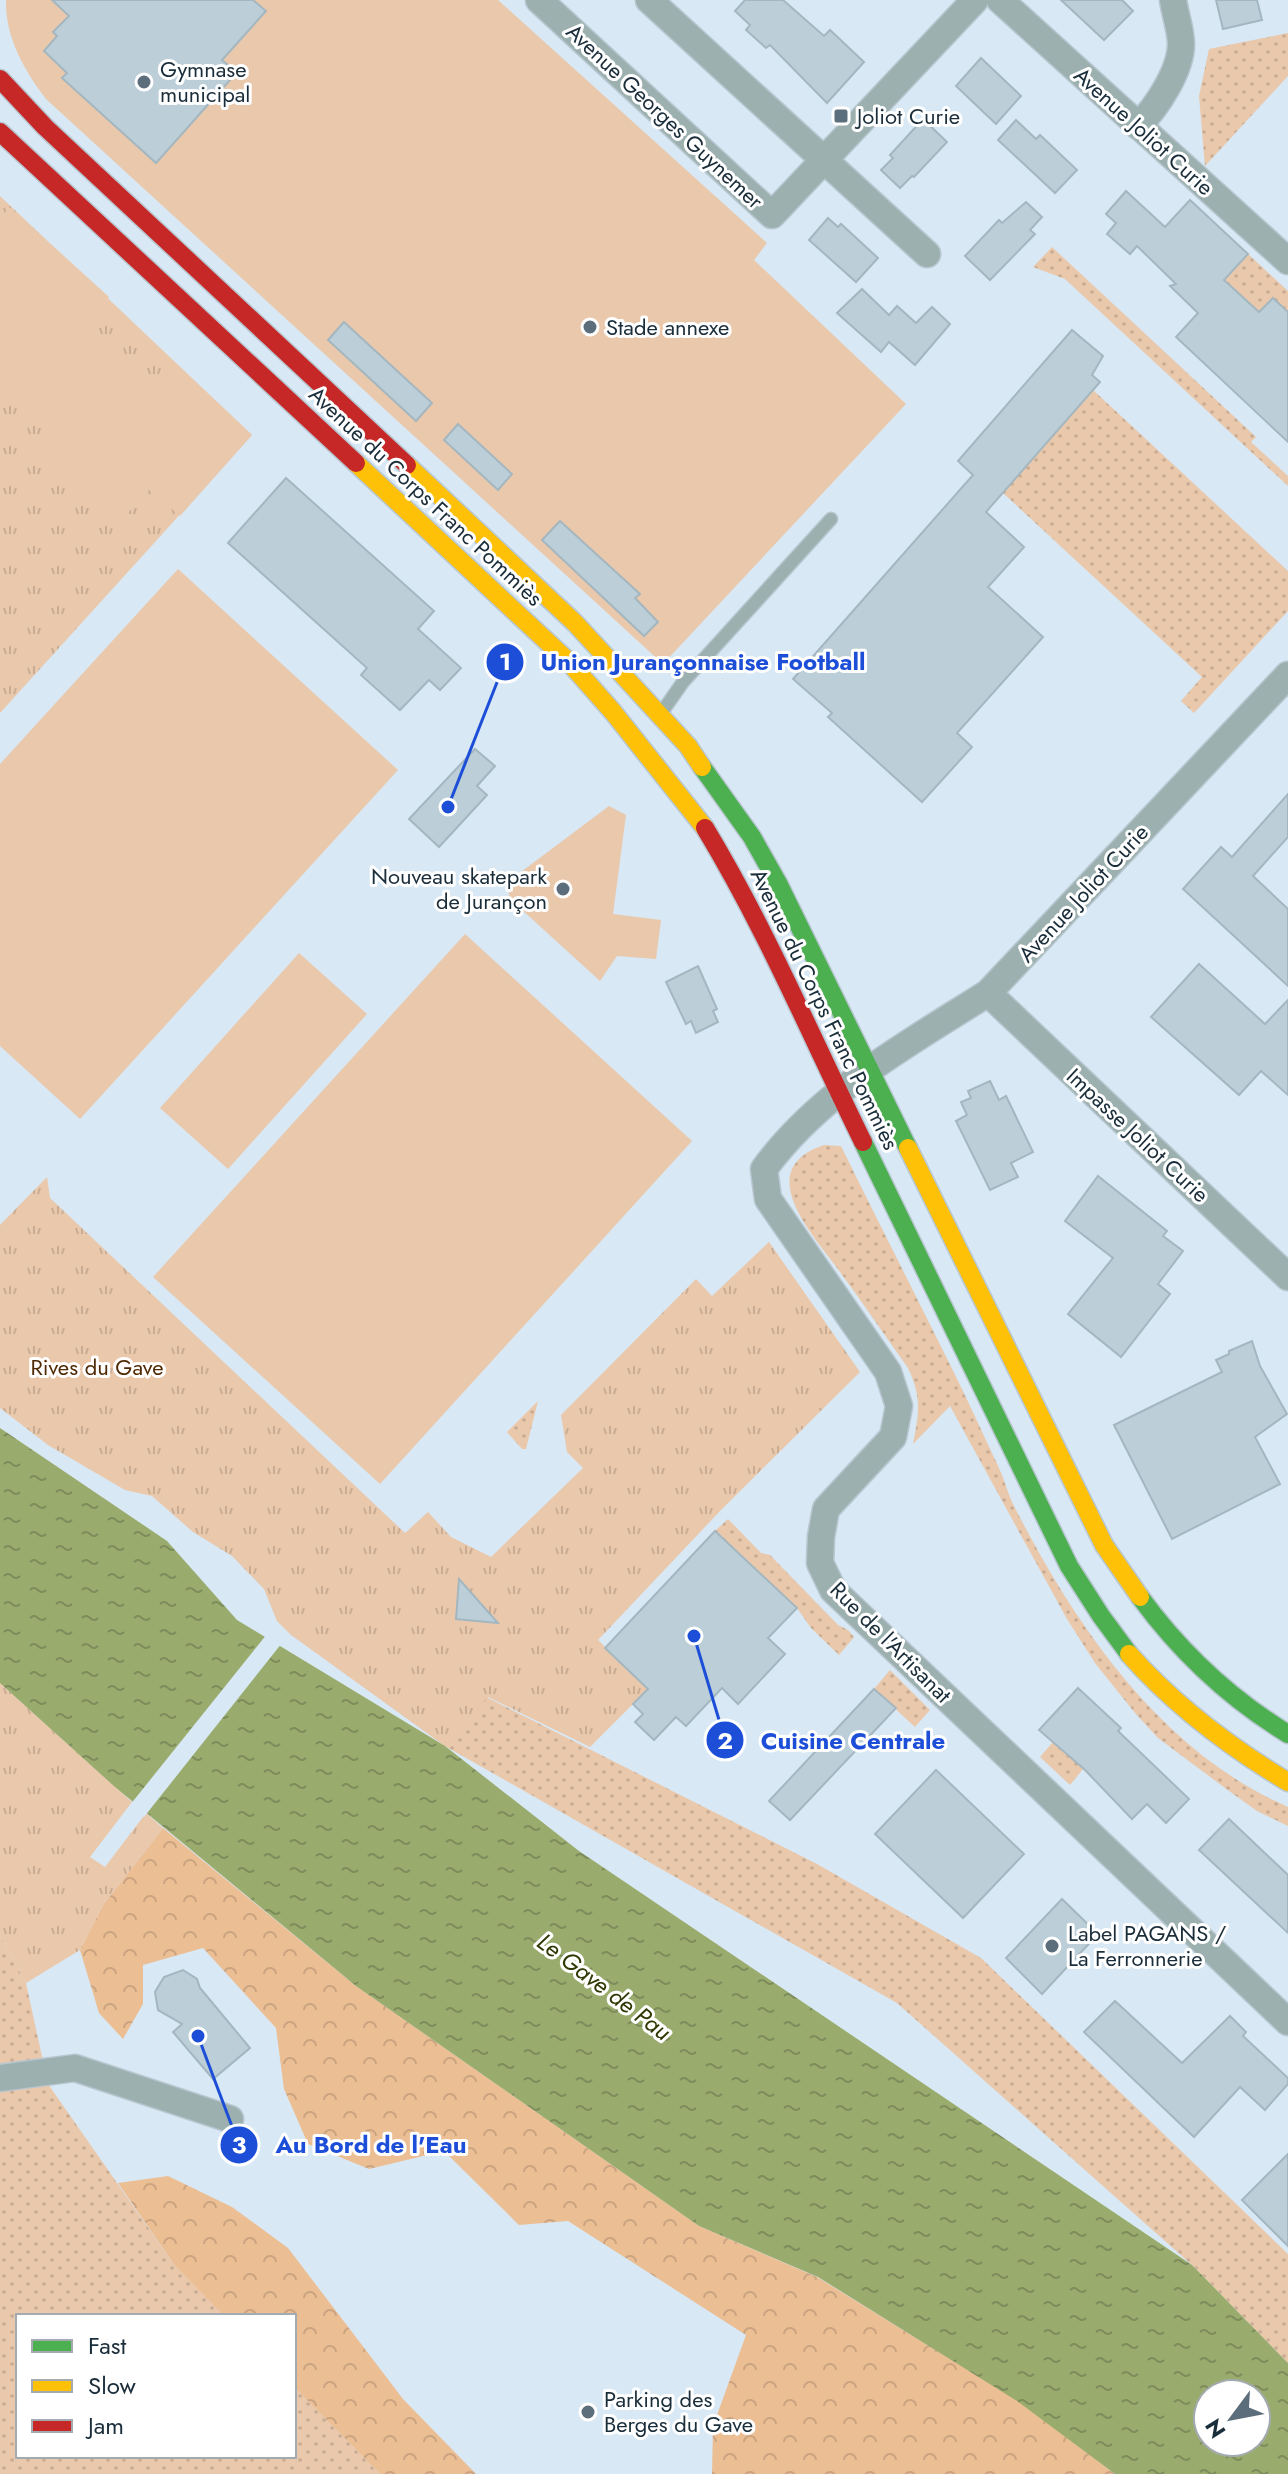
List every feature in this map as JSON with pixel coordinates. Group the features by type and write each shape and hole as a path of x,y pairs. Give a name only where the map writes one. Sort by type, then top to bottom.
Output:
{"main road":[{"name":"Avenue du Corps Franc Pommiès","path":"0,79 57,137 575,623 660,714 703,767 752,837 806,939 855,1082 1069,1566 1103,1620 1135,1662 1165,1693 1231,1747 1288,1782"},
{"name":"Avenue du Corps Franc Pommiès","path":"0,132 569,662 613,712 703,825 744,893 776,956 855,1082 1112,1557 1136,1594 1167,1635 1199,1668 1234,1699 1288,1734"}],"street":[{"name":"Avenue Georges Guynemer","path":"539,0 772,215 975,0"},
{"path":"649,0 927,254"},
{"name":"Avenue Joliot Curie","path":"1000,0 1288,261"},
{"path":"1138,126 1157,107 1181,45 1173,0"},
{"name":"Avenue Joliot Curie","path":"855,1082 988,993 1288,675"},
{"name":"Impasse Joliot Curie","path":"988,993 1288,1277"},
{"name":"Rue de l'Artisanat","path":"855,1082 813,1113 764,1169 768,1199 888,1372 899,1406 893,1437 826,1509 820,1563 833,1590 1288,2022"},
{"path":"0,2078 75,2068 230,2119"}],"lane":[{"path":"660,714 683,682 831,519"}],"green space":[{"path":"6,0 498,0 767,243 754,260 906,404 663,664 46,99 12,40"},
{"path":"1288,33 1288,76 1205,166 1199,96 1209,49"},
{"path":"0,196 252,435 0,713"},
{"path":"10,207 109,297 80,330 147,390 173,361 252,435 180,516 149,490 113,529 31,455 52,431 0,383 0,218"},
{"path":"1052,247 1256,437 1251,442 1288,476 1288,486 1065,279 1033,267"},
{"path":"1248,254 1288,291 1288,312 1273,298 1259,312 1223,280"},
{"path":"1093,390 1288,571 1288,611 1194,713 1181,701 1202,677 1003,493"},
{"path":"178,569 398,770 80,1119 0,1046 0,764"},
{"name":"Nouveau skatepark de Jurançon","path":"609,806 626,815 613,914 661,920 656,959 617,956 600,981 509,898 509,881"},
{"path":"465,934 692,1141 380,1484 153,1277"},
{"path":"299,953 367,1014 228,1169 160,1108"},
{"path":"824,1145 841,1146 963,1391 1015,1508 1039,1553 1095,1640 1127,1682 1162,1720 1200,1754 1242,1783 1288,1807 1288,1826 1257,1811 1225,1788 1158,1738 1135,1713 1095,1663 1067,1619 950,1406 913,1444 918,1405 916,1388 908,1368 804,1223 794,1204 790,1187 792,1170 802,1156"},
{"name":"Rives du Gave","path":"47,1177 50,1198 405,1533 428,1512 451,1537 491,1557 583,1468 567,1452 561,1415 696,1279 712,1296 769,1242 860,1372 722,1509 598,1640 648,1689 590,1747 488,1697 445,1746 290,1634 277,1621 264,1589 232,1556 193,1532 152,1496 125,1490 48,1445 0,1408 0,1225"},
{"path":"538,1401 526,1449 522,1449 507,1432"},
{"path":"728,1519 761,1553 770,1555 838,1625 854,1637 839,1655 811,1628 797,1608 715,1531"},
{"path":"362,1542 488,1698 817,1864 981,1958 1288,2254 1288,2363 1192,2265 897,2003 445,1746 290,1634"},
{"path":"890,1670 930,1710 915,1727 874,1689"},
{"path":"0,1683 132,1802 90,1857 105,1867 146,1813 163,1828 103,1905 80,1950 26,1983 0,1935"},
{"path":"1053,1742 1083,1769 1070,1785 1040,1757"},
{"path":"163,1828 356,1986 699,2226 817,2277 1018,2401 1115,2474 712,2474 713,2426 746,2335 568,2221 519,2225 444,2151 369,2169 308,2144 284,2089 276,2028 203,1948 143,1965 143,2004 123,2039 99,2013 80,1950 103,1905"},
{"path":"0,1935 26,1983 48,2084 175,2266 222,2314 16,2314 16,2458 296,2458 296,2389 380,2474 0,2474"},
{"path":"168,2176 232,2207 288,2248 403,2399 476,2474 380,2474 296,2389 296,2314 222,2314 175,2266 118,2183"}],"water":[{"name":"Le Gave de Pau","path":"0,1428 167,1541 237,1620 445,1746 579,1851 1192,2265 1288,2363 1288,2474 1115,2474 1017,2401 818,2277 699,2226 356,1986 115,1787 0,1683"}],"pier":[{"path":"267,1634 282,1643 144,1817 130,1805"}],"building":[{"name":"Gymnase municipal","path":"52,0 253,0 266,11 222,60 233,69 226,76 230,80 156,163 62,78 67,73 44,51 57,36 53,32 69,16"},
{"path":"745,0 783,0 824,36 830,30 864,62 827,103 770,45 766,48 746,30 750,25 735,11"},
{"path":"1061,0 1122,0 1133,11 1104,40"},
{"path":"1216,0 1257,0 1262,20 1223,29"},
{"path":"981,58 1021,96 996,124 956,86"},
{"path":"923,119 947,142 900,188 881,170 893,158 890,155"},
{"path":"1016,120 1036,139 1040,135 1077,170 1055,193 998,140"},
{"path":"1126,191 1165,227 1190,200 1248,254 1224,280 1259,312 1273,298 1288,312 1288,442 1176,337 1198,313 1170,286 1176,284 1137,246 1130,254 1107,234 1116,223 1106,214"},
{"path":"1026,202 1042,217 1030,230 1035,234 990,280 965,256 999,220 1002,223"},
{"path":"828,218 838,227 841,224 878,258 856,282 809,240"},
{"path":"862,289 889,315 897,306 916,323 932,307 950,324 915,365 889,342 881,352 837,313"},
{"path":"344,322 432,403 416,421 328,340"},
{"path":"1072,330 1103,356 1092,375 1100,382 986,512 1024,547 988,587 1043,637 957,733 972,747 922,802 828,717 832,713 793,679 973,475 958,461"},
{"path":"458,424 512,474 498,490 444,440"},
{"path":"286,478 434,611 418,629 461,668 440,690 429,680 400,710 361,675 367,668 228,543"},
{"path":"560,521 640,594 635,598 658,622 644,636 542,540"},
{"path":"475,749 495,766 477,786 487,795 439,847 409,819"},
{"path":"1288,794 1288,837 1253,876 1288,909 1288,986 1183,889 1221,847 1232,857"},
{"path":"1199,964 1265,1024 1288,1000 1288,1095 1261,1071 1239,1095 1151,1017"},
{"path":"698,966 717,1009 713,1011 718,1022 696,1033 691,1021 686,1024 666,982"},
{"path":"990,1081 999,1100 1006,1096 1033,1152 1011,1163 1018,1177 990,1190 956,1121 967,1115 961,1102 971,1098 968,1091"},
{"path":"1098,1176 1167,1231 1163,1236 1183,1251 1158,1284 1170,1294 1121,1357 1068,1314 1113,1258 1065,1221"},
{"path":"1252,1341 1260,1366 1287,1414 1255,1437 1280,1484 1172,1539 1114,1425 1222,1372 1216,1360"},
{"path":"715,1531 797,1608 768,1638 785,1654 738,1704 722,1688 686,1726 676,1717 654,1740 635,1722 643,1714 633,1704 648,1689 605,1648"},
{"path":"459,1579 498,1623 456,1619"},
{"path":"1078,1688 1189,1799 1166,1823 1147,1804 1132,1819 1084,1769 1039,1730"},
{"path":"874,1689 896,1708 790,1820 769,1801"},
{"path":"936,1770 1024,1854 963,1918 875,1834"},
{"path":"1229,1819 1288,1875 1288,1933 1199,1850"},
{"name":"Label PAGANS / La Ferronnerie","path":"1062,1899 1098,1934 1042,1994 1006,1958"},
{"path":"183,1970 197,1979 200,1988 250,2048 213,2079 173,2032 182,2024 158,2010 155,1992 164,1977"},
{"path":"1115,2001 1182,2063 1230,2016 1246,2032 1243,2036 1288,2078 1288,2084 1265,2110 1240,2087 1194,2137 1084,2032"},
{"path":"1288,2154 1288,2246 1242,2200"}],"traffic: fast":[{"path":"702,767 752,837 779,885 908,1148"},
{"path":"863,1142 1069,1566 1129,1654"},
{"path":"1140,1597 1172,1637 1207,1673 1288,1734"}],"traffic: slow":[{"path":"356,463 569,662 705,828"},
{"path":"407,465 575,623 688,746 702,767"},
{"path":"908,1148 1104,1545 1140,1597"},
{"path":"1129,1654 1203,1724 1288,1782"}],"traffic: jam":[{"path":"0,79 45,127 407,465"},
{"path":"0,132 356,463"},
{"path":"705,828 768,944 863,1142"}],"place":[{"name":"Gymnase municipal","path":"144,82"},
{"name":"Joliot Curie","path":"841,116"},
{"name":"Stade annexe","path":"590,327"},
{"name":"Union Jurançonnaise Football","path":"448,807"},
{"name":"Nouveau skatepark de Jurançon","path":"563,889"},
{"name":"Cuisine Centrale","path":"694,1636"},
{"name":"Label PAGANS / La Ferronnerie","path":"1052,1946"},
{"name":"Au Bord de l'Eau","path":"198,2036"},
{"name":"Parking des Berges du Gave","path":"588,2412"}]}
